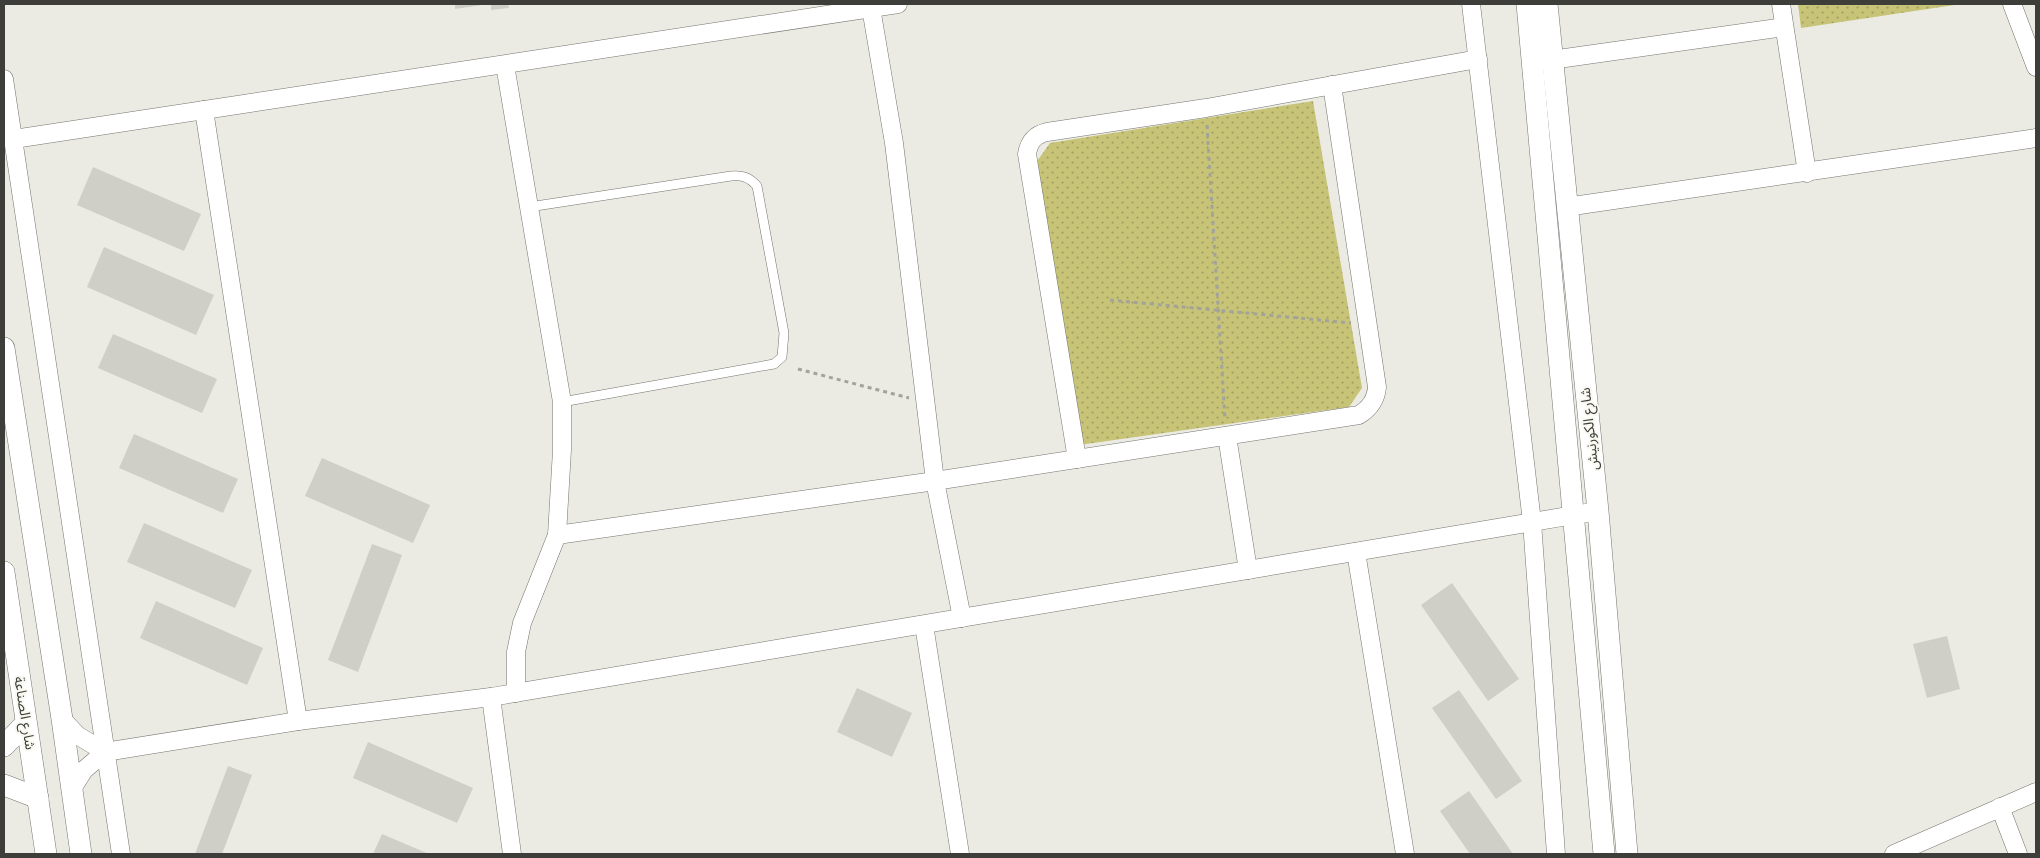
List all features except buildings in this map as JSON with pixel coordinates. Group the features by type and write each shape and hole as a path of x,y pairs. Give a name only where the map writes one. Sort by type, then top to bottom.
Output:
{"street":[{"path":"14,139 898,4"},
{"path":"1471,4 1532,522 1556,854"},
{"name":"شارع الكورنيش","path":"1527,4 1604,854"},
{"name":"شارع الكورنيش","path":"1547,4 1551,60 1598,511 1627,854"},
{"path":"1781,4 1807,173"},
{"path":"2012,4 2036,66"},
{"path":"871,8 894,143 935,481 962,618"},
{"path":"1551,60 1784,27"},
{"path":"1077,459 1027,154 1028,147 1035,137 1047,132 1206,108 1478,60"},
{"path":"505,65 562,402 562,450 557,535 522,623 516,652 516,693"},
{"path":"4,79 121,854"},
{"path":"557,535 935,481 1359,415 1365,412 1374,400 1377,387 1332,85"},
{"path":"204,110 298,721"},
{"path":"1566,207 2036,138"},
{"path":"4,348 62,719 81,854"},
{"path":"1226,436 1248,570"},
{"path":"72,789 84,770 106,752 298,721 516,693 1598,511"},
{"path":"1356,552 1405,854"},
{"name":"شارع الصناعة","path":"4,572 46,854"},
{"path":"924,624 960,854"},
{"path":"491,697 512,854"},
{"path":"62,719 77,735 106,752"},
{"path":"4,746 26,724"},
{"path":"4,785 38,798"},
{"path":"1894,854 2036,792"},
{"path":"2000,808 2018,854"}],"lane":[{"path":"529,208 741,175 751,180 757,186 784,333 782,357 774,364 562,402"}],"path":[{"path":"1206,108 1226,436"},
{"path":"1110,300 1368,324"},
{"path":"798,369 926,402"}],"shaded area":[{"path":"1798,4 1961,4 1801,28"},
{"path":"1313,101 1362,388 1349,407 1079,445 1035,164 1050,143"}]}
